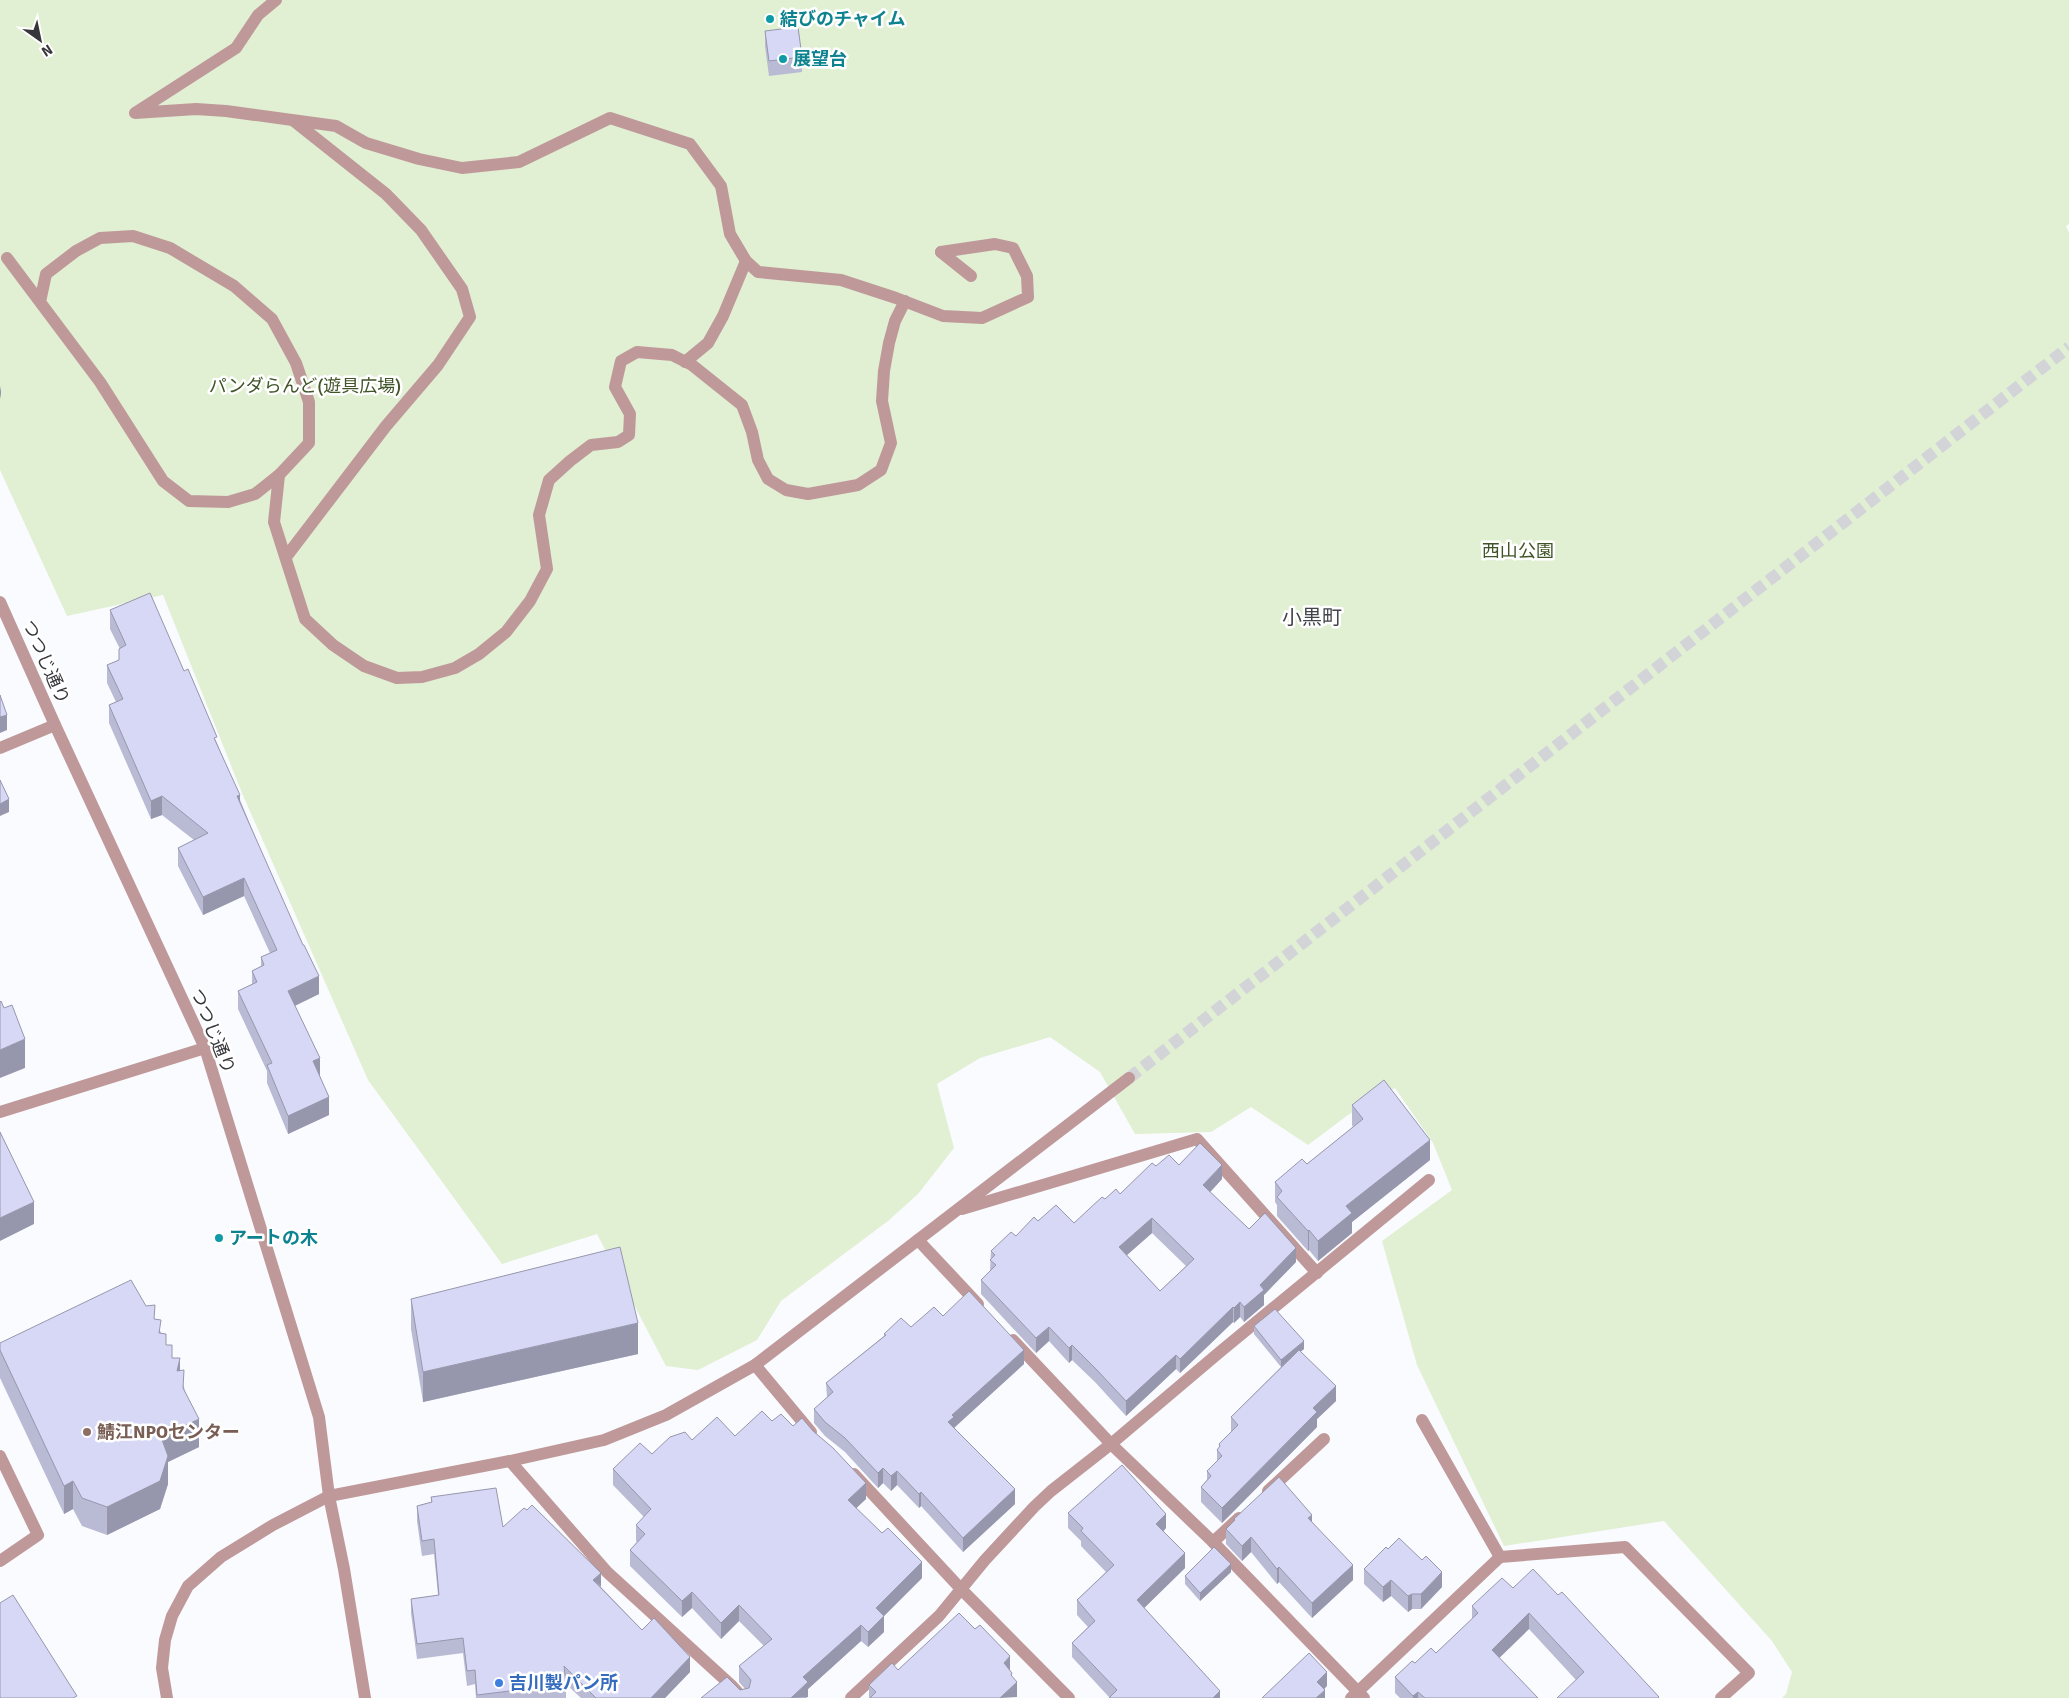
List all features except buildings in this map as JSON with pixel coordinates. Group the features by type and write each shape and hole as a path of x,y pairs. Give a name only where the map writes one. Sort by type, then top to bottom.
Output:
{"street":[{"path":"276,0 258,14 236,48 135,113 196,109 226,111 336,126 366,143 420,159 462,168 519,162 610,118 690,144 721,186 730,234 746,260 758,272 841,280 943,316 982,318 1028,297 1027,276 1013,248 995,244 940,252 971,276"},
{"path":"286,557 386,426 438,366 470,317 462,289 421,230 386,194 292,120"},
{"path":"7,258 40,302 100,382 163,481 189,501 228,502 255,494 279,475 310,443 309,402 296,363 272,319 234,286 170,248 133,236 100,238 76,251 46,274 40,302"},
{"path":"685,362 708,343 723,316 746,260"},
{"path":"279,475 274,522 304,620 333,645 364,666 397,678 422,677 455,668 480,654 506,632 530,601 547,569 539,515 549,480 570,461 591,446 618,442 629,435 630,414 615,387 621,360 637,352 672,355 685,362 742,405 752,432 758,460 768,479 786,490 808,494 858,485 881,470 891,444 882,401 884,372 895,321 905,301"},
{"name":"つつじ通り","path":"0,602 54,725 205,1048 319,1418 328,1496 344,1569 365,1698"},
{"path":"0,748 54,725"},
{"path":"0,1112 205,1048"},
{"path":"167,1698 162,1668 164,1640 172,1616 188,1586 221,1556 273,1525 328,1496 510,1461 613,1436 666,1415 755,1365 1128,1078"},
{"path":"954,1211 1197,1139 1317,1272"},
{"path":"851,1698 939,1616 1034,1507 1429,1180"},
{"path":"918,1240 985,1310"},
{"path":"1004,1331 1111,1444 1213,1542 1358,1696 1500,1557 1625,1547 1749,1673 1721,1698"},
{"path":"755,1365 819,1442"},
{"path":"1422,1420 1500,1557"},
{"path":"1261,1497 1324,1439"},
{"path":"0,1456 38,1536 0,1561"},
{"path":"510,1461 607,1572 743,1698"},
{"path":"846,1465 961,1589 1069,1698"},
{"path":"1213,1542 1248,1510"}],"green space":[{"name":"西山公園","path":"0,0 2069,0 2069,224 2066,226 2069,233 2069,1698 1782,1698 1786,1694 1792,1672 1772,1641 1664,1521 1504,1546 1417,1365 1382,1241 1452,1190 1433,1143 1395,1088 1348,1115 1308,1145 1251,1107 1211,1132 1135,1134 1100,1072 1050,1037 980,1058 937,1084 954,1148 918,1194 888,1221 781,1301 757,1340 698,1370 666,1366 597,1234 502,1264 368,1080 242,793 163,595 67,616 0,470"}],"tunnel":[{"path":"1129,1078 2069,347"}],"place":[{"name":"結びのチャイム","path":"770,19"},
{"name":"展望台","path":"783,59"},
{"name":"アートの木","path":"219,1238"},
{"name":"鯖江NPOセンター","path":"87,1432"},
{"name":"吉川製パン所","path":"499,1683"}],"district":[{"name":"小黒町","path":"1312,617"}],"park label":[{"name":"パンダらんど(遊具広場)","path":"305,386"}]}
